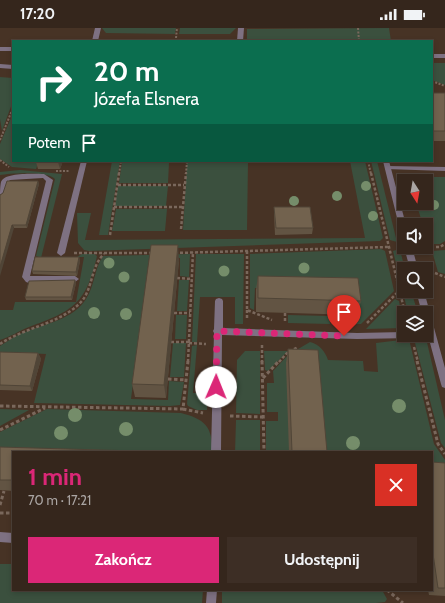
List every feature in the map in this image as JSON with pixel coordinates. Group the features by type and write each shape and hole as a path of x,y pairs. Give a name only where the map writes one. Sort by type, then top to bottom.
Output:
{"street":[{"path":"95,40 98,28"},
{"path":"240,40 241,28"},
{"path":"0,49 12,49"},
{"path":"433,56 445,56"},
{"path":"0,66 12,67"},
{"path":"61,253 84,162"},
{"path":"401,218 387,165 445,169"},
{"path":"0,196 4,182 8,178 44,176 50,180 26,277 29,280 75,280"},
{"path":"216,451 218,301"},
{"path":"217,331 319,335 397,335"},
{"path":"432,342 445,384"},
{"path":"0,537 12,538"},
{"path":"211,603 212,591"}],"path":[{"path":"176,38 177,28"},
{"path":"358,28 360,40"},
{"path":"433,81 445,86"},
{"path":"0,139 12,112"},
{"path":"0,128 2,135"},
{"path":"0,160 11,169"},
{"path":"110,235 121,162"},
{"path":"181,229 187,162"},
{"path":"368,162 397,279"},
{"path":"118,185 184,185"},
{"path":"114,206 183,207"},
{"path":"433,247 440,247 445,244"},
{"path":"174,253 388,247"},
{"path":"247,251 247,310 273,321"},
{"path":"183,409 189,343 193,252"},
{"path":"61,253 159,253"},
{"path":"0,344 26,330 63,316 79,304 92,282 97,262 104,253"},
{"path":"435,273 445,277"},
{"path":"178,278 192,279"},
{"path":"362,329 397,293"},
{"path":"174,313 190,313"},
{"path":"279,323 286,326 284,313"},
{"path":"332,314 332,328"},
{"path":"263,378 287,353 319,335"},
{"path":"171,342 217,344"},
{"path":"414,342 438,444 445,454"},
{"path":"262,356 264,451"},
{"path":"168,379 186,380"},
{"path":"0,406 183,409 216,416 263,418"},
{"path":"0,430 47,407"},
{"path":"0,505 4,491"},
{"path":"0,513 12,513"},
{"path":"388,591 403,603"}],"green space":[{"path":"102,28 176,28 175,34 106,33"},
{"path":"180,28 236,28 230,34 179,34"},
{"path":"389,28 391,40 247,40 247,29"},
{"path":"433,63 445,63 445,85 433,80"},
{"path":"0,77 12,78 12,104 2,131 0,119"},
{"path":"12,115 12,162 39,162 36,169 12,167 0,159 0,144"},
{"path":"112,162 120,162 108,235 99,235"},
{"path":"122,162 169,163 168,183 119,183"},
{"path":"187,162 248,162 247,230 183,230"},
{"path":"350,162 365,162 383,238 380,241 89,251 84,250 78,243 77,213 91,213 85,240 365,238"},
{"path":"371,162 377,162 397,242 390,240"},
{"path":"20,170 62,174 41,258 36,256 55,179 51,176 37,174 20,173 0,175 0,172"},
{"path":"433,177 445,177 445,241 440,244 433,244 433,218 421,218 418,210 433,210"},
{"path":"118,186 168,186 166,206 115,206"},
{"path":"116,209 167,209 165,231 112,231"},
{"path":"381,249 385,251 394,291 361,324 334,325 333,316 359,316 355,290 255,288 254,310 250,308 250,254"},
{"path":"397,250 397,254 401,254 403,262 397,262 397,268 393,251"},
{"path":"445,250 445,274 438,272 433,251"},
{"path":"82,254 94,254 97,256 88,285 75,304 57,316 0,340 0,310 13,310 15,302 76,302 84,257 77,257"},
{"path":"190,254 189,277 180,276 180,258 149,258 131,399 168,400 169,381 184,382 180,405 34,403 46,354 0,352 0,346 22,333 67,316 81,306 89,294 98,266 103,256"},
{"path":"196,254 244,254 243,324 235,324 235,297 200,297 197,342 192,342"},
{"path":"179,280 189,280 187,311 177,311"},
{"path":"404,298 413,298 416,306 406,306"},
{"path":"395,299 399,301 400,306 397,306 397,328 366,329"},
{"path":"176,315 187,315 186,339 175,339"},
{"path":"288,315 329,316 330,324 288,323"},
{"path":"397,340 397,342 410,342 434,444 445,460 445,466 433,465 433,451 266,451 266,421 278,421 278,412 267,412 267,383 274,383 273,371 288,355 310,342 321,348 328,360 363,361 364,371 378,372 376,343"},
{"path":"415,342 427,342 445,420 445,448 441,443"},
{"path":"173,343 186,343 184,377 170,377"},
{"path":"197,345 193,393 208,393 207,410 197,410 188,406 187,404 192,346"},
{"path":"245,351 260,351 260,414 236,413 237,360"},
{"path":"264,351 288,351 268,371 265,370"},
{"path":"0,409 29,410 0,426"},
{"path":"47,409 181,413 196,418 206,425 211,436 212,451 12,451 12,452 0,456 0,432"},
{"path":"236,420 260,420 260,451 235,451"},
{"path":"0,564 12,564 12,591 203,591 202,603 0,603"},
{"path":"222,591 383,591 387,599 385,602 376,603 222,603"}],"building":[{"path":"433,93 445,93 445,131 433,131"},
{"path":"7,181 38,181 26,225 12,225 0,267 0,195 3,193"},
{"path":"274,207 310,207 313,228 276,228"},
{"path":"151,245 178,245 164,385 132,384"},
{"path":"35,257 79,257 76,272 32,271"},
{"path":"258,276 358,278 361,301 258,298"},
{"path":"75,280 71,297 25,297 29,281"},
{"path":"288,349 318,350 327,451 292,451"},
{"path":"0,352 38,353 30,386 0,385"},
{"path":"0,447 135,451 12,451 12,480 0,480"},
{"path":"433,462 445,463 445,588 438,588 433,554"}],"route":[{"path":"216,387 217,331 262,334 344,336"}]}
